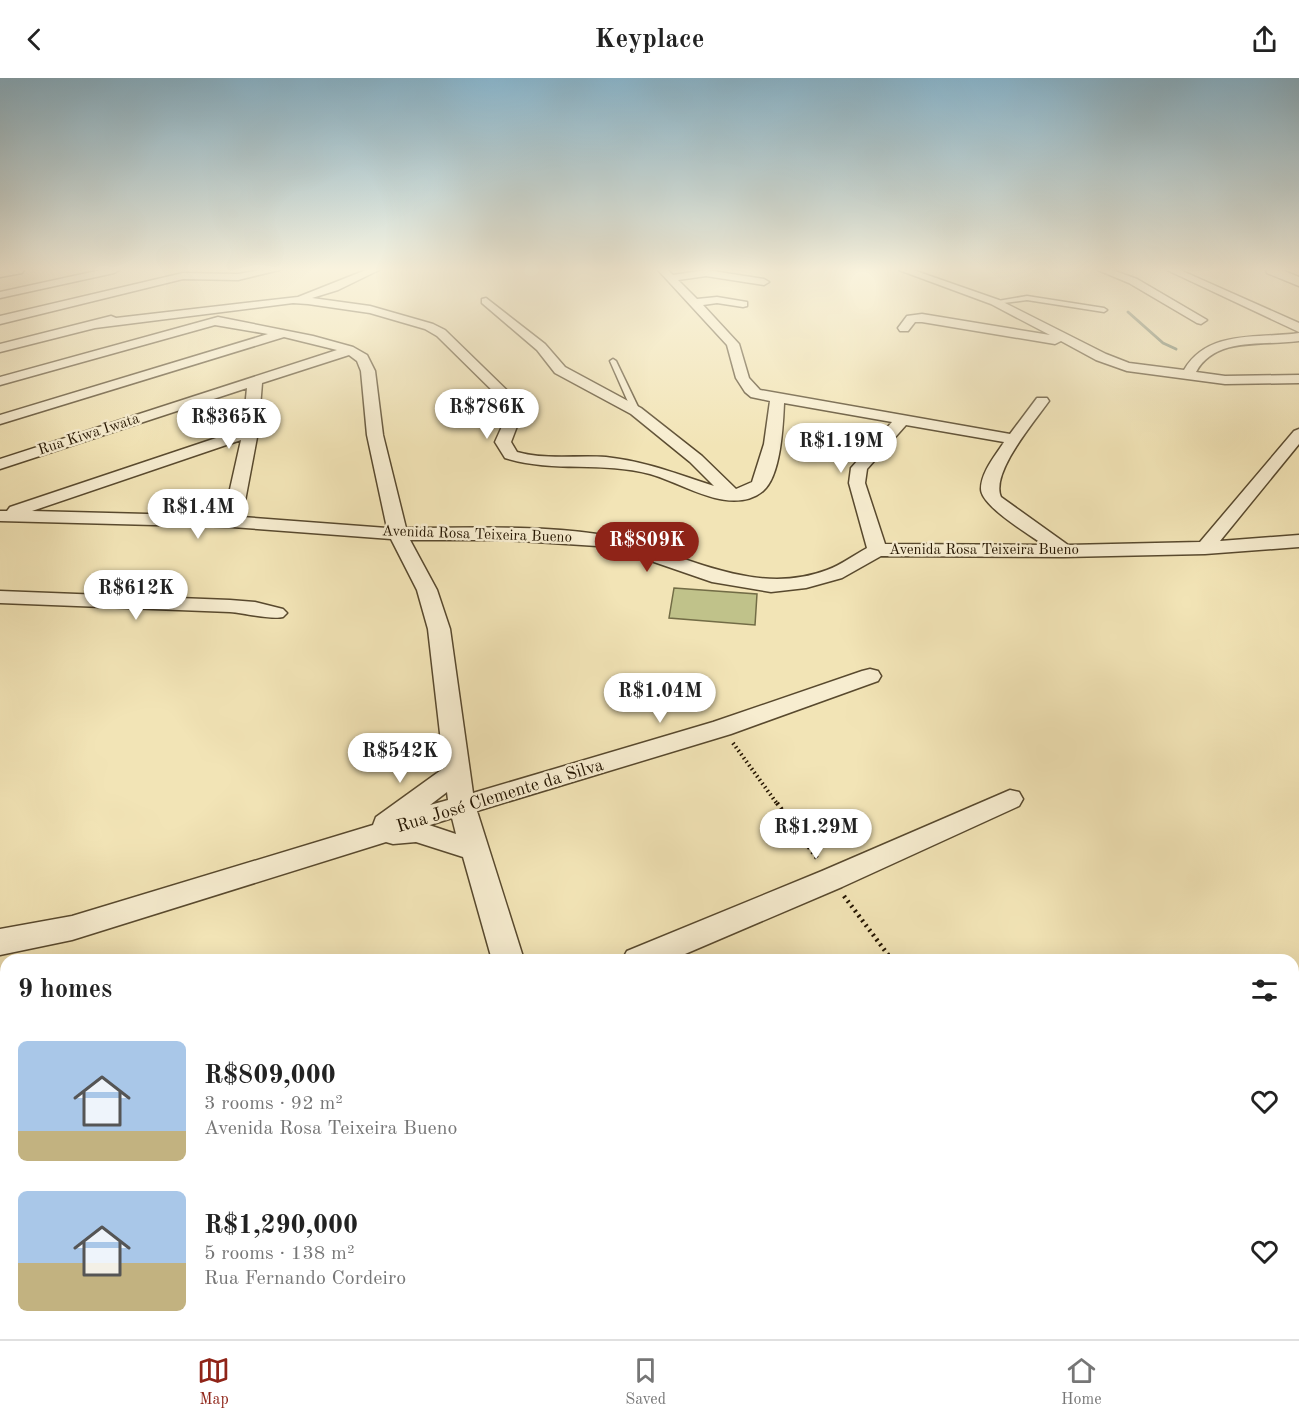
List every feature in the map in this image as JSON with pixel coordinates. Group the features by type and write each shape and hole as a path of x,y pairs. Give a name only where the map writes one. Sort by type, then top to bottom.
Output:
{"street":[{"path":"15,329 38,339"},
{"path":"0,348 77,329"},
{"path":"0,381 191,329"},
{"path":"250,329 330,344 350,350 365,362 368,370 375,435 398,534 434,608 459,770 462,807 504,954"},
{"path":"434,329 513,403 515,413 503,442 512,455 538,461 588,461 632,465 663,473 701,488 732,495 750,491 759,486 774,447 777,399"},
{"path":"519,329 541,347 560,370 636,411 696,459 732,495"},
{"path":"719,329 740,355 742,380 745,386 756,394 1015,439"},
{"path":"986,329 1075,344"},
{"path":"1046,329 1101,357 1127,367 1187,376 1262,381 1299,379"},
{"path":"0,420 281,335"},
{"path":"1187,376 1196,360 1204,353 1221,346 1299,337"},
{"name":"Rua Kiwa Iwata","path":"0,464 350,350"},
{"path":"232,522 250,432 255,381"},
{"path":"1042,401 994,474 990,492 994,500 1064,551"},
{"path":"877,550 857,483 860,468 902,420"},
{"path":"1,516 250,432"},
{"path":"1205,548 1299,434"},
{"name":"Avenida Rosa Teixeira Bueno","path":"1,516 232,522 398,534 506,534 597,540 630,547 719,578 771,586 806,582 835,574 877,550 1064,551 1205,548 1299,541"},
{"path":"0,597 230,606 255,608 276,614"},
{"name":"Rua José Clemente da Silva","path":"0,942 72,928 370,837 420,819 722,728 870,676"},
{"path":"370,837 459,770"},
{"path":"652,954 832,879 1010,799"},
{"name":"Rua José Clemente da Silva","path":"370,837 417,832 473,850"}],"lane":[{"path":"613,362 636,411"}],"path":[{"path":"722,728 888,954"}],"green space":[{"path":"674,588 757,594 755,625 669,618"}],"waterway":[{"path":"1147,329 1163,343 1176,349"}]}
